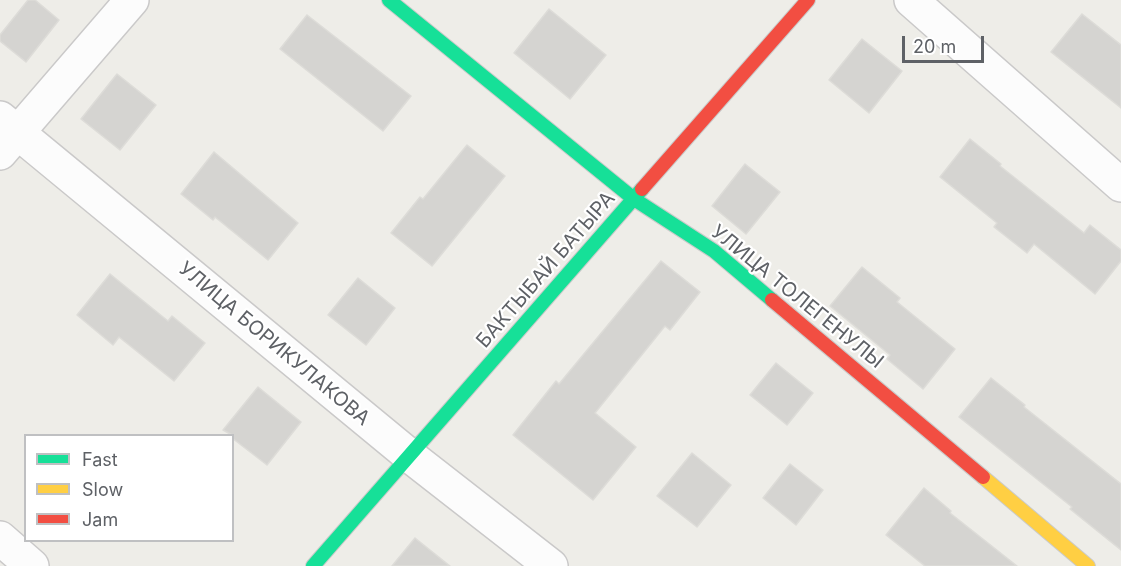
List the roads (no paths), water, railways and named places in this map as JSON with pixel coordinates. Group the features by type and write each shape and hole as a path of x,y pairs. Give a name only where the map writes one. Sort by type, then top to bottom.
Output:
{"street":[{"path":"6,134 132,0"},
{"name":"УЛИЦА ТОЛЕГЕНУЛЫ","path":"390,0 634,199 714,251 1088,566"},
{"name":"БАКТЫБАЙ БАТЫРА","path":"313,566 808,0"},
{"path":"911,0 1121,185"},
{"name":"УЛИЦА БОРИКУЛАКОВА","path":"6,134 551,566"},
{"path":"0,538 32,566"}]}
